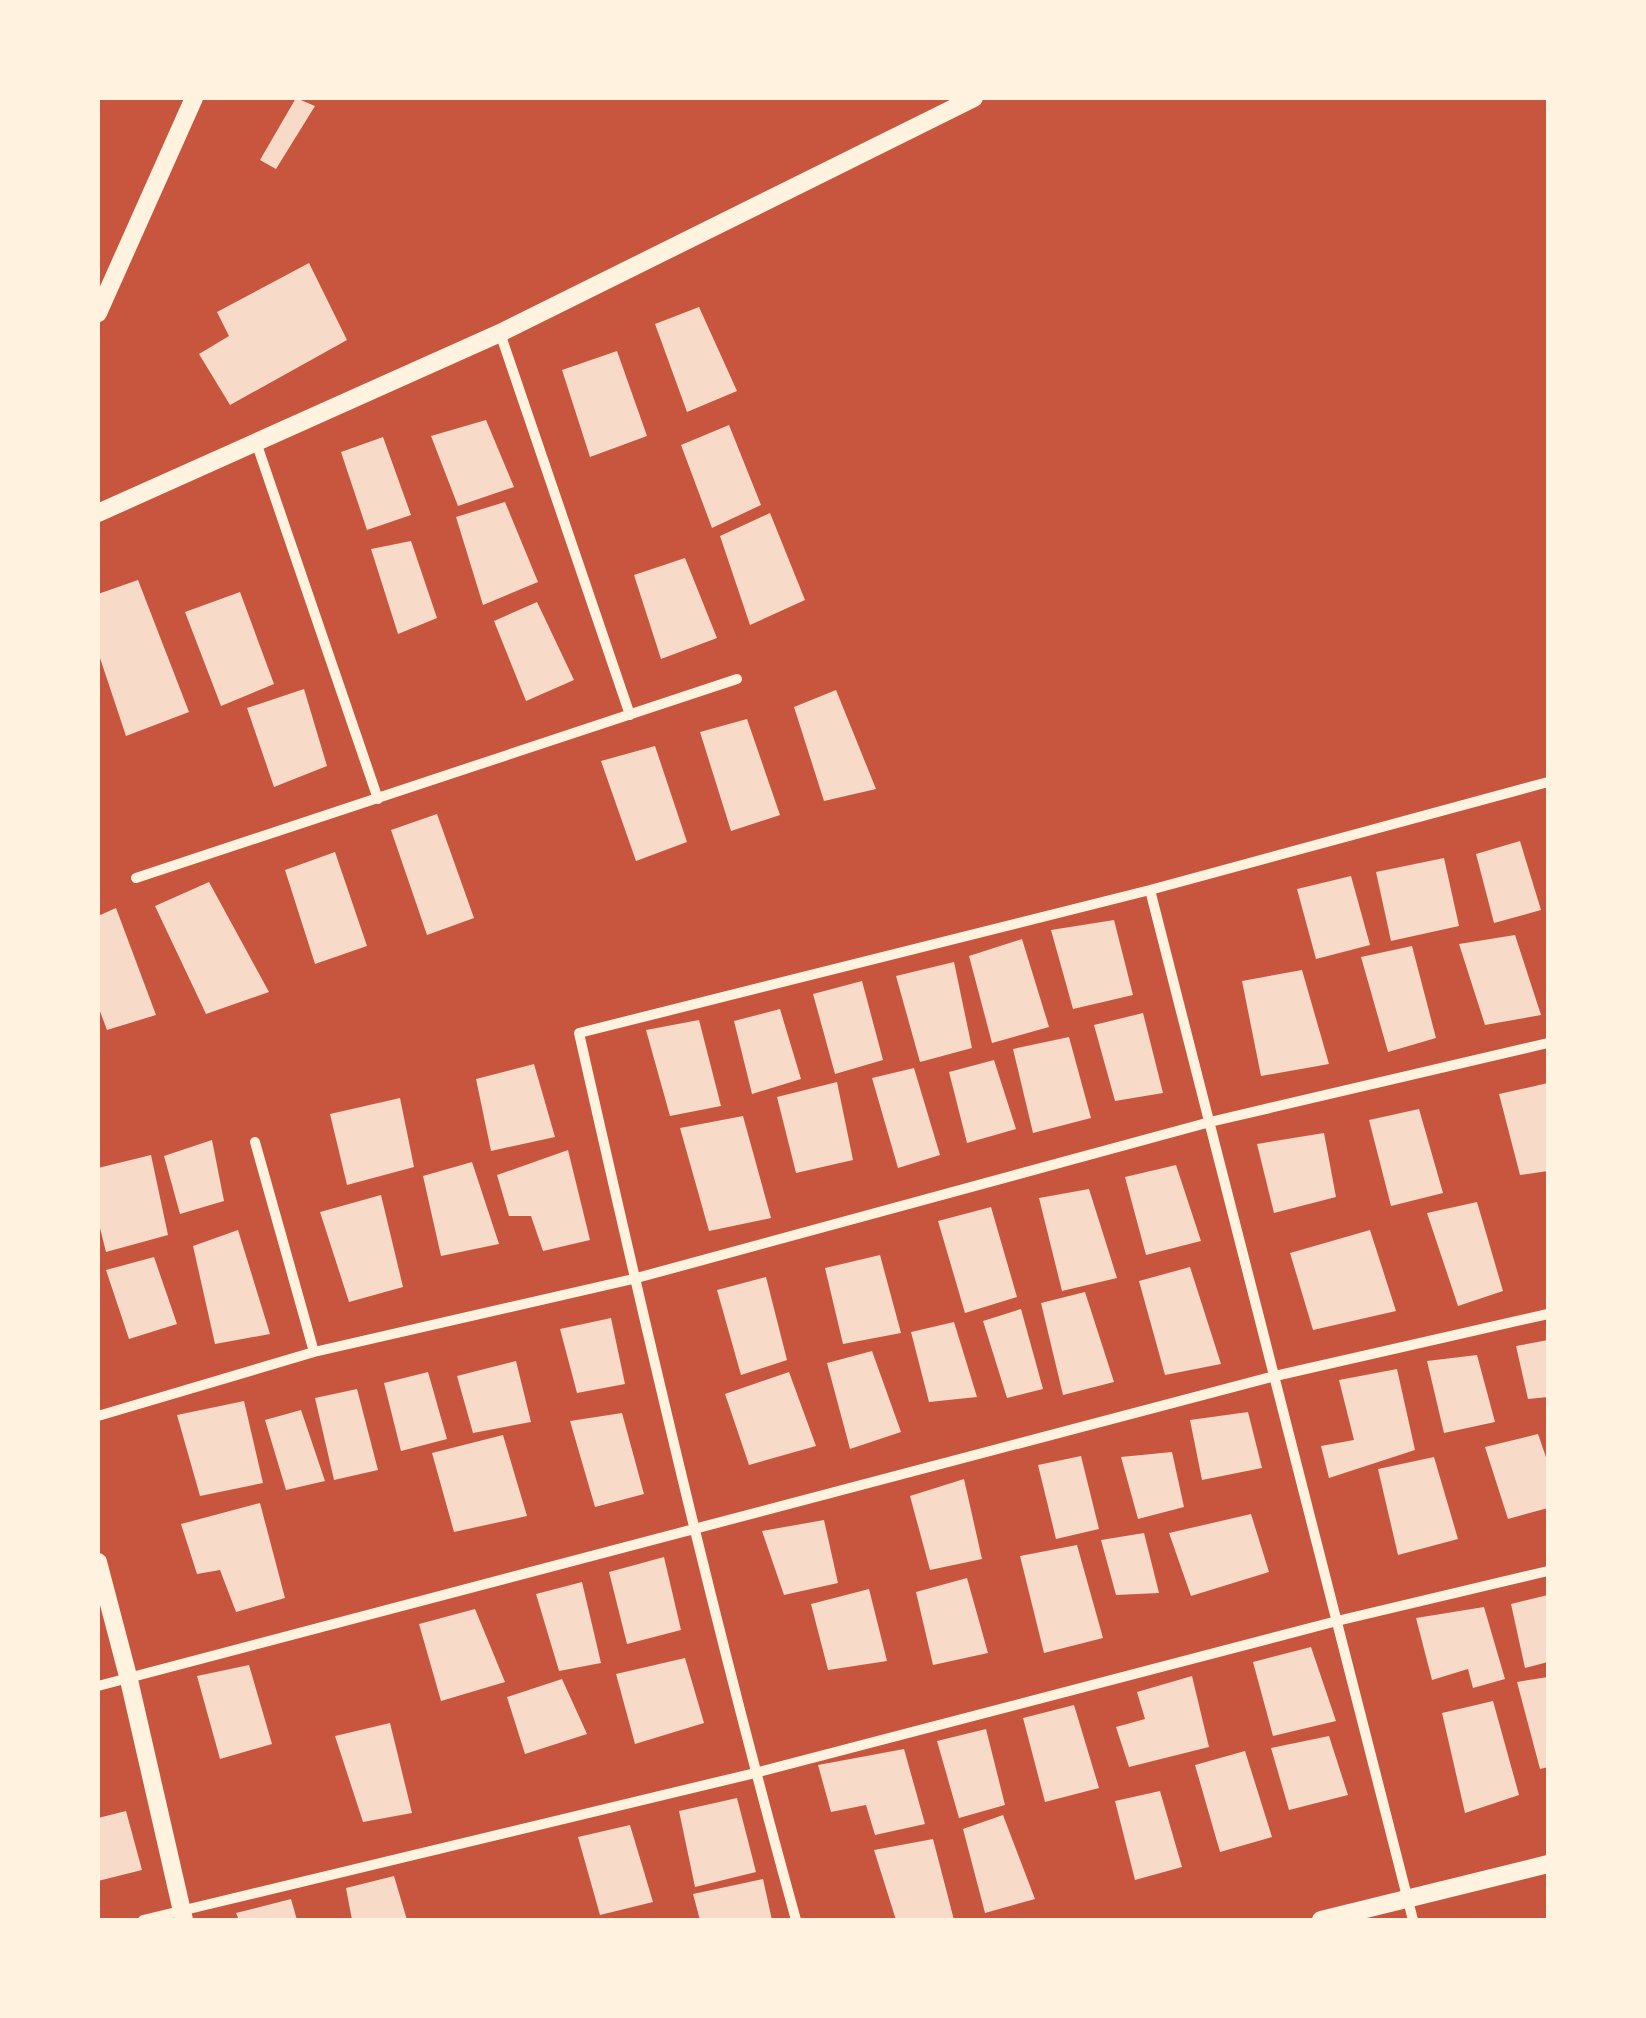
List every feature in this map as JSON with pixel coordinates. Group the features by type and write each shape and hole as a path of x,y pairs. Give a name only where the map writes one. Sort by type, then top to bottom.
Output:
{"street":[{"path":"98,313 194,98"},
{"path":"98,513 500,333 974,98"},
{"path":"500,333 630,715"},
{"path":"256,442 378,799"},
{"path":"136,878 737,679"},
{"path":"796,1920 694,1529 579,1033 1150,890 1548,782"},
{"path":"1150,890 1413,1920"},
{"path":"98,1416 314,1352 633,1279 1210,1122 1548,1044"},
{"path":"255,1142 314,1352"},
{"path":"98,1686 1275,1376 1548,1314"},
{"path":"98,1562 183,1916"},
{"path":"144,1920 183,1916 1337,1621 1548,1571"},
{"path":"1321,1920 1548,1864"}],"building":[{"path":"296,98 315,106 276,169 260,160"},
{"path":"309,263 347,340 230,405 199,354 229,336 217,312"},
{"path":"699,307 737,391 687,412 655,324"},
{"path":"617,351 647,436 590,457 562,370"},
{"path":"486,420 514,487 458,506 431,436"},
{"path":"729,425 761,505 712,528 681,445"},
{"path":"383,437 411,515 367,530 341,452"},
{"path":"505,502 538,582 483,605 456,517"},
{"path":"770,513 805,600 750,625 720,536"},
{"path":"411,541 437,618 398,634 371,549"},
{"path":"685,558 717,638 661,659 634,575"},
{"path":"138,580 189,712 126,736 98,652 98,594"},
{"path":"240,592 274,684 221,706 185,612"},
{"path":"537,602 574,680 526,701 494,621"},
{"path":"304,689 327,766 274,787 247,708"},
{"path":"836,690 876,789 824,801 794,707"},
{"path":"747,719 780,815 731,831 700,732"},
{"path":"655,746 687,842 636,861 601,761"},
{"path":"437,814 474,918 427,935 391,830"},
{"path":"1520,841 1541,910 1494,923 1476,854"},
{"path":"335,852 367,946 315,964 285,870"},
{"path":"1444,858 1459,926 1391,941 1376,872"},
{"path":"1351,876 1370,945 1316,959 1297,889"},
{"path":"209,882 269,992 206,1014 155,906"},
{"path":"116,908 156,1015 107,1030 98,1006 98,916"},
{"path":"1114,920 1133,995 1073,1009 1051,930"},
{"path":"1515,935 1541,1015 1485,1025 1459,944"},
{"path":"1022,939 1049,1027 992,1043 969,956"},
{"path":"1412,946 1436,1038 1388,1052 1361,957"},
{"path":"954,962 972,1048 920,1062 896,976"},
{"path":"1302,970 1329,1064 1261,1076 1242,981"},
{"path":"862,981 883,1060 835,1074 813,994"},
{"path":"780,1009 801,1079 752,1094 734,1021"},
{"path":"1143,1013 1163,1093 1115,1101 1094,1025"},
{"path":"699,1020 721,1106 670,1116 646,1030"},
{"path":"1069,1037 1091,1118 1033,1133 1013,1049"},
{"path":"994,1060 1016,1129 967,1143 949,1072"},
{"path":"534,1064 555,1137 491,1151 476,1079"},
{"path":"914,1068 940,1155 898,1168 872,1078"},
{"path":"837,1082 853,1160 796,1173 777,1097"},
{"path":"1548,1083 1548,1171 1520,1175 1499,1094"},
{"path":"400,1098 414,1167 347,1185 330,1114"},
{"path":"1419,1109 1443,1193 1391,1206 1369,1120"},
{"path":"743,1116 771,1218 709,1231 680,1128"},
{"path":"1324,1133 1336,1197 1274,1213 1257,1144"},
{"path":"212,1140 224,1201 180,1214 164,1156"},
{"path":"568,1150 590,1240 543,1251 531,1216 509,1216 497,1175"},
{"path":"151,1155 168,1235 106,1252 98,1220 98,1168"},
{"path":"472,1162 499,1244 441,1256 423,1176"},
{"path":"1176,1165 1201,1241 1146,1255 1125,1177"},
{"path":"1089,1189 1117,1278 1062,1291 1039,1198"},
{"path":"381,1195 403,1287 349,1302 320,1212"},
{"path":"1477,1202 1503,1291 1458,1306 1427,1213"},
{"path":"991,1207 1017,1297 965,1313 938,1221"},
{"path":"238,1230 270,1334 215,1344 193,1246"},
{"path":"1370,1230 1396,1311 1313,1330 1290,1253"},
{"path":"880,1255 901,1333 843,1344 825,1268"},
{"path":"154,1257 177,1324 129,1339 106,1270"},
{"path":"1190,1267 1221,1364 1165,1375 1139,1281"},
{"path":"766,1277 787,1360 741,1375 717,1290"},
{"path":"1085,1292 1114,1382 1063,1395 1041,1303"},
{"path":"1021,1309 1043,1389 1007,1398 983,1321"},
{"path":"611,1318 625,1384 577,1393 560,1329"},
{"path":"954,1322 977,1397 929,1402 911,1332"},
{"path":"1548,1340 1548,1397 1528,1399 1516,1346"},
{"path":"872,1351 901,1432 850,1449 827,1363"},
{"path":"1477,1355 1495,1422 1444,1433 1427,1361"},
{"path":"516,1361 531,1422 473,1433 457,1376"},
{"path":"1397,1369 1415,1450 1329,1478 1321,1446 1354,1440 1339,1380"},
{"path":"428,1372 447,1439 401,1451 384,1383"},
{"path":"789,1372 816,1446 749,1465 725,1394"},
{"path":"357,1389 378,1470 334,1480 315,1398"},
{"path":"244,1401 263,1483 200,1496 177,1415"},
{"path":"301,1410 325,1481 286,1490 265,1420"},
{"path":"1248,1412 1262,1468 1202,1480 1190,1420"},
{"path":"622,1413 644,1494 595,1507 570,1421"},
{"path":"1538,1434 1548,1463 1548,1508 1508,1519 1485,1447"},
{"path":"503,1435 527,1516 454,1532 432,1453"},
{"path":"1172,1452 1184,1507 1138,1519 1121,1457"},
{"path":"1081,1456 1099,1529 1056,1539 1038,1465"},
{"path":"1434,1457 1458,1539 1398,1555 1378,1469"},
{"path":"964,1479 982,1559 930,1570 910,1496"},
{"path":"260,1503 285,1598 236,1612 220,1570 197,1574 181,1524"},
{"path":"1251,1514 1269,1572 1191,1596 1169,1533"},
{"path":"824,1520 838,1583 784,1595 762,1531"},
{"path":"1144,1533 1159,1593 1116,1595 1101,1540"},
{"path":"1077,1545 1103,1638 1044,1653 1020,1556"},
{"path":"664,1557 681,1630 627,1644 609,1572"},
{"path":"967,1578 988,1653 933,1665 916,1592"},
{"path":"582,1582 601,1663 559,1671 536,1594"},
{"path":"869,1589 887,1661 828,1670 811,1604"},
{"path":"1548,1595 1548,1662 1525,1668 1511,1604"},
{"path":"1484,1607 1505,1679 1473,1688 1468,1669 1432,1680 1416,1618"},
{"path":"475,1609 505,1682 441,1701 419,1624"},
{"path":"1311,1647 1336,1721 1273,1736 1253,1662"},
{"path":"685,1658 704,1723 635,1744 616,1674"},
{"path":"249,1665 272,1744 220,1759 197,1676"},
{"path":"1192,1676 1209,1747 1129,1767 1116,1727 1145,1719 1137,1692"},
{"path":"1548,1677 1548,1767 1540,1769 1517,1682"},
{"path":"562,1679 587,1734 525,1754 507,1697"},
{"path":"1493,1701 1519,1795 1465,1813 1442,1713"},
{"path":"1074,1705 1099,1788 1045,1802 1023,1718"},
{"path":"390,1723 412,1813 363,1822 335,1736"},
{"path":"986,1729 1005,1805 959,1818 937,1741"},
{"path":"1329,1736 1348,1795 1289,1810 1271,1748"},
{"path":"904,1749 925,1824 875,1835 866,1805 831,1812 818,1765"},
{"path":"1245,1751 1272,1837 1220,1852 1195,1765"},
{"path":"1160,1791 1182,1867 1135,1880 1115,1801"},
{"path":"737,1798 756,1872 695,1887 679,1811"},
{"path":"126,1811 142,1870 98,1881 98,1818"},
{"path":"1003,1815 1035,1899 985,1913 963,1829"},
{"path":"630,1825 653,1902 600,1915 578,1837"},
{"path":"933,1839 954,1920 896,1920 874,1850"},
{"path":"394,1876 407,1920 352,1920 346,1888"},
{"path":"763,1879 772,1920 700,1920 693,1894"},
{"path":"291,1899 297,1920 239,1920 236,1913"}]}
